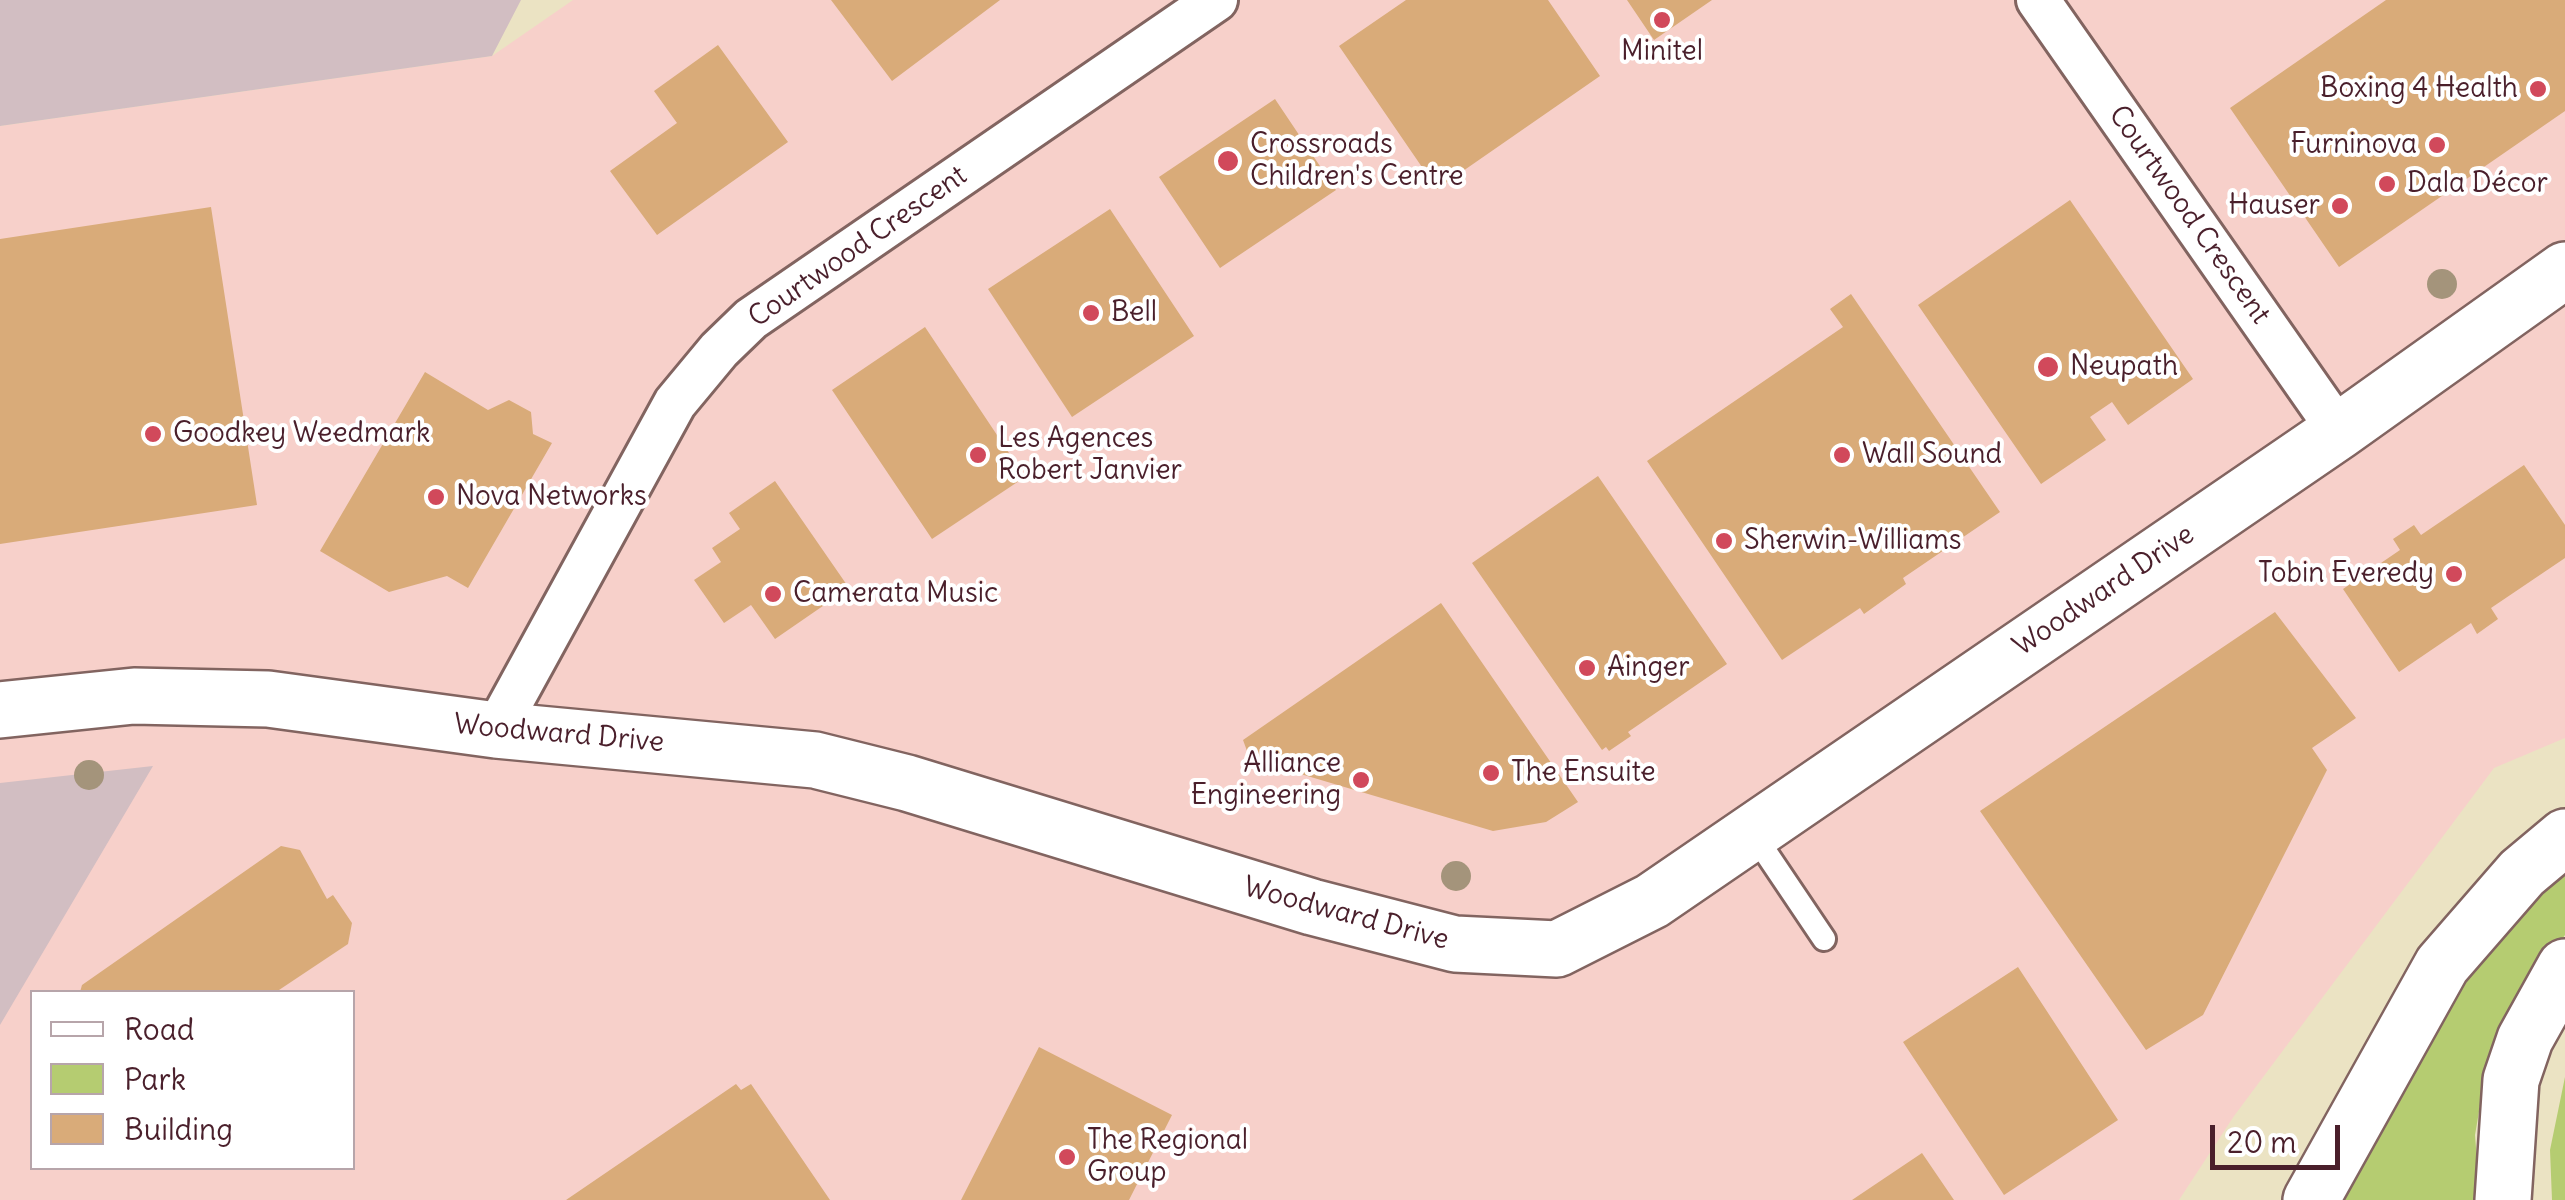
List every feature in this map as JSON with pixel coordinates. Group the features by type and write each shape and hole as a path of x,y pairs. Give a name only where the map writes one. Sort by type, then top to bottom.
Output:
{"main road":[{"name":"Woodward Drive","path":"0,710 134,696 268,700 496,730 815,760 907,782 1312,907 1455,944 1556,948 1652,901 2340,430 2565,270"},
{"path":"2312,1200 2442,965 2522,873 2565,837"},
{"path":"2503,1200 2511,1080 2525,1039 2565,968"}],"street":[{"name":"Courtwood Crescent","path":"496,730 674,403 719,350 751,319 1216,0"},
{"name":"Courtwood Crescent","path":"2038,0 2340,430"}],"lane":[{"path":"1752,832 1824,939"}],"shaded area":[{"path":"0,0 521,0 492,56 0,126"},
{"path":"573,0 2565,0 2565,738 2494,768 2234,1116 2179,1200 0,1200 0,126 492,56"},
{"path":"153,766 0,1025 0,783"}],"green space":[{"path":"2565,869 2565,935 2533,981 2483,1088 2475,1135 2480,1200 2337,1200 2473,958"},
{"path":"2565,1077 2565,1200 2552,1200 2550,1150"}],"building":[{"path":"831,0 1000,0 892,81"},
{"path":"1406,0 1548,0 1600,76 1437,189 1339,46"},
{"name":"Minitel","path":"1627,0 1712,0 1654,40"},
{"path":"2386,0 2565,0 2565,111 2339,267 2230,108"},
{"path":"718,45 788,142 657,235 610,171 677,123 654,91"},
{"path":"1275,99 1336,190 1220,268 1159,177"},
{"path":"2070,200 2193,379 2128,425 2112,402 2090,417 2106,440 2041,484 1918,305"},
{"path":"211,207 257,505 0,544 0,239"},
{"name":"Bell","path":"1110,209 1194,336 1072,417 988,289"},
{"path":"1851,294 2000,512 1903,578 1906,584 1864,614 1860,608 1782,660 1647,461 1843,327 1830,309"},
{"path":"925,327 1025,477 932,539 832,390"},
{"name":"Nova Networks","path":"425,372 488,410 509,400 531,412 533,434 552,443 468,588 447,576 389,592 320,551"},
{"name":"Tobin Everedy","path":"2524,465 2565,525 2565,558 2491,608 2498,619 2477,634 2471,623 2399,672 2343,589 2400,550 2393,539 2414,525 2421,535"},
{"path":"1598,476 1727,664 1628,732 1631,736 1609,751 1606,747 1602,750 1472,563"},
{"path":"775,481 849,588 775,639 751,605 724,623 694,580 721,562 712,548 740,529 729,513"},
{"path":"1441,603 1578,802 1546,822 1493,831 1250,759 1243,740"},
{"path":"2275,612 2356,718 2312,748 2327,770 2203,1015 2146,1050 1980,811"},
{"path":"281,846 300,850 327,899 333,895 352,923 348,944 279,990 81,990 82,985"},
{"path":"2018,967 2118,1120 2004,1195 1903,1042"},
{"name":"The Regional Group","path":"1039,1047 1172,1115 1129,1200 961,1200"},
{"path":"736,1084 741,1090 751,1084 830,1200 566,1200"},
{"path":"1922,1153 1954,1200 1852,1200"}],"place":[{"name":"Minitel","path":"1662,20"},
{"name":"Boxing 4 Health","path":"2538,89"},
{"name":"Furninova","path":"2437,145"},
{"name":"Crossroads Children's Centre","path":"1228,161"},
{"name":"Dala Décor","path":"2387,184"},
{"name":"Hauser","path":"2340,206"},
{"name":"Bell","path":"1091,313"},
{"name":"Neupath","path":"2048,367"},
{"name":"Goodkey Weedmark","path":"153,434"},
{"name":"Les Agences Robert Janvier","path":"978,455"},
{"name":"Wall Sound","path":"1842,455"},
{"name":"Nova Networks","path":"436,497"},
{"name":"Sherwin-Williams","path":"1724,541"},
{"name":"Tobin Everedy","path":"2454,574"},
{"name":"Camerata Music","path":"773,594"},
{"name":"Ainger","path":"1587,668"},
{"name":"The Ensuite","path":"1491,773"},
{"name":"Alliance Engineering","path":"1361,780"},
{"name":"The Regional Group","path":"1067,1157"}]}
